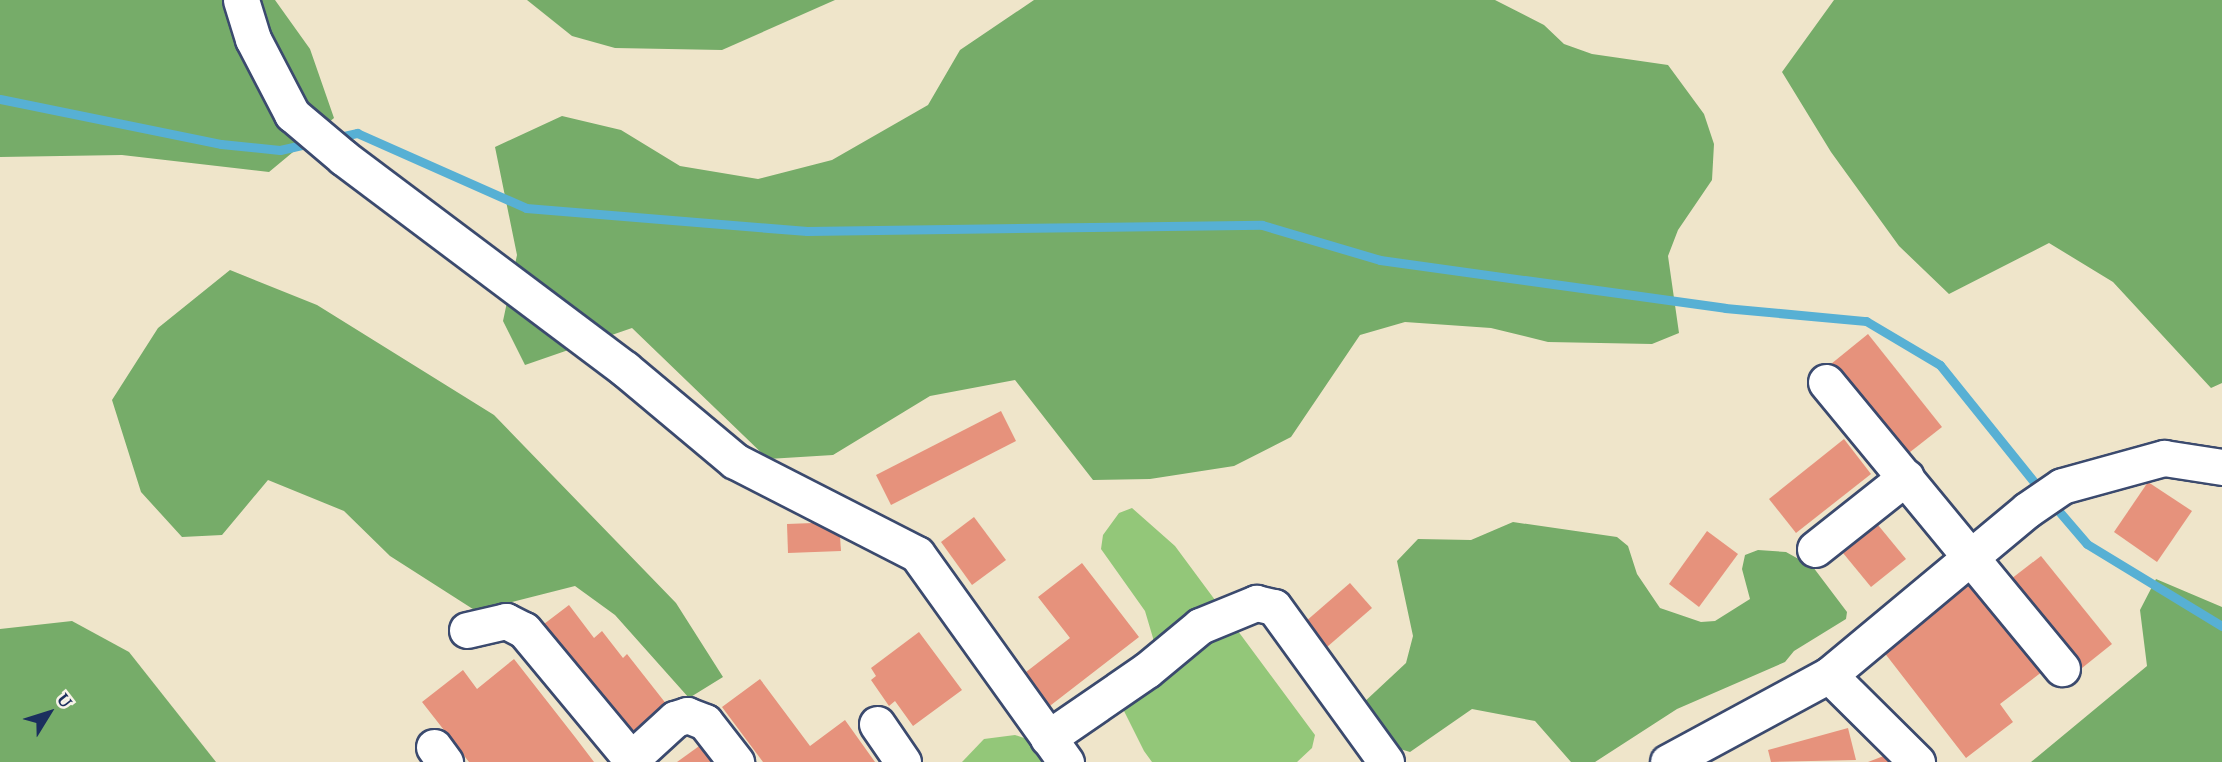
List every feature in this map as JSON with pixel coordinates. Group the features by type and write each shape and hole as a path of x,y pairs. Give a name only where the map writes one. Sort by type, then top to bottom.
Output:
{"street":[{"path":"241,0 253,39 292,114 344,158 625,369 735,461 917,554 1057,750 1200,626 1256,603 1274,607 1386,762"},
{"path":"1826,382 2062,668"},
{"path":"1668,762 1829,675 2027,510 2062,486 2164,458 2222,467"},
{"path":"1815,550 1906,477"},
{"path":"467,630 506,621 524,630 629,760 675,719 687,715 705,722 736,762"},
{"path":"1829,675 1917,762"},
{"path":"877,724 903,762"}],"green space":[{"path":"0,0 275,0 310,49 334,118 269,172 122,155 0,157"},
{"path":"527,0 835,0 722,50 615,48 572,36"},
{"path":"1034,0 1495,0 1544,25 1564,44 1592,54 1668,65 1704,114 1714,144 1712,180 1678,230 1668,256 1679,333 1652,344 1548,342 1491,328 1405,322 1360,335 1291,437 1234,466 1150,479 1093,480 1015,380 930,396 833,455 768,459 632,328 525,365 503,321 517,255 495,147 562,116 621,130 680,166 758,179 832,160 928,105 960,50"},
{"path":"1834,0 2222,0 2222,383 2211,388 2113,282 2049,243 1949,294 1899,246 1831,152 1782,72"},
{"path":"230,270 317,305 494,415 676,603 723,677 689,698 615,615 575,586 476,611 390,556 344,511 268,480 222,535 182,537 141,492 112,400 158,328"},
{"path":"1132,508 1175,546 1315,735 1312,748 1297,762 1152,762 1144,751 1116,695 1154,653 1153,638 1145,611 1101,549 1103,535 1119,513"},
{"path":"1513,522 1617,537 1628,546 1637,574 1660,608 1701,622 1715,621 1750,599 1742,569 1745,555 1758,550 1786,552 1813,567 1847,612 1846,619 1794,651 1785,662 1677,709 1595,762 1571,762 1535,721 1472,709 1410,752 1397,748 1361,705 1406,663 1413,636 1397,561 1418,539 1471,540"},
{"path":"2156,579 2222,607 2222,762 2031,762 2147,666 2140,610"},
{"path":"72,621 129,652 216,762 0,762 0,629"},
{"path":"1015,735 1027,739 1043,762 962,762 984,739"}],"building":[{"path":"1868,334 1942,427 1905,456 1831,364"},
{"path":"1001,411 1016,441 891,505 876,475"},
{"path":"1844,439 1871,474 1796,533 1769,499"},
{"path":"2148,482 2192,511 2157,562 2114,532"},
{"path":"974,517 1006,560 972,585 941,542"},
{"path":"839,522 841,551 788,553 787,524"},
{"path":"1878,525 1906,559 1871,587 1843,553"},
{"path":"1707,531 1738,554 1699,607 1669,584"},
{"path":"2041,556 2112,644 2082,668 2011,579"},
{"path":"1082,563 1139,637 1042,712 1017,679 1070,638 1038,597"},
{"path":"1975,574 2047,668 2000,704 2013,722 1966,758 1880,647"},
{"path":"1350,583 1372,608 1327,647 1305,622"},
{"path":"569,605 594,638 602,631 623,658 627,654 671,710 634,740 544,624"},
{"path":"919,632 962,690 913,726 895,701 889,706 871,680 876,676 871,668"},
{"path":"514,659 594,762 469,762 422,702 463,670 477,689"},
{"path":"760,679 810,746 845,720 875,762 763,762 722,707"},
{"path":"1848,728 1856,760 1771,762 1768,750"},
{"path":"702,744 716,762 677,762"},
{"path":"1894,752 1898,762 1868,762"}],"waterway":[{"path":"0,99 221,144 280,150 311,143"},
{"path":"335,138 357,133 526,208 807,231 1262,225 1380,260 1725,308 1866,321 1940,365 2042,492"},
{"path":"2051,502 2087,544 2222,626"}]}
